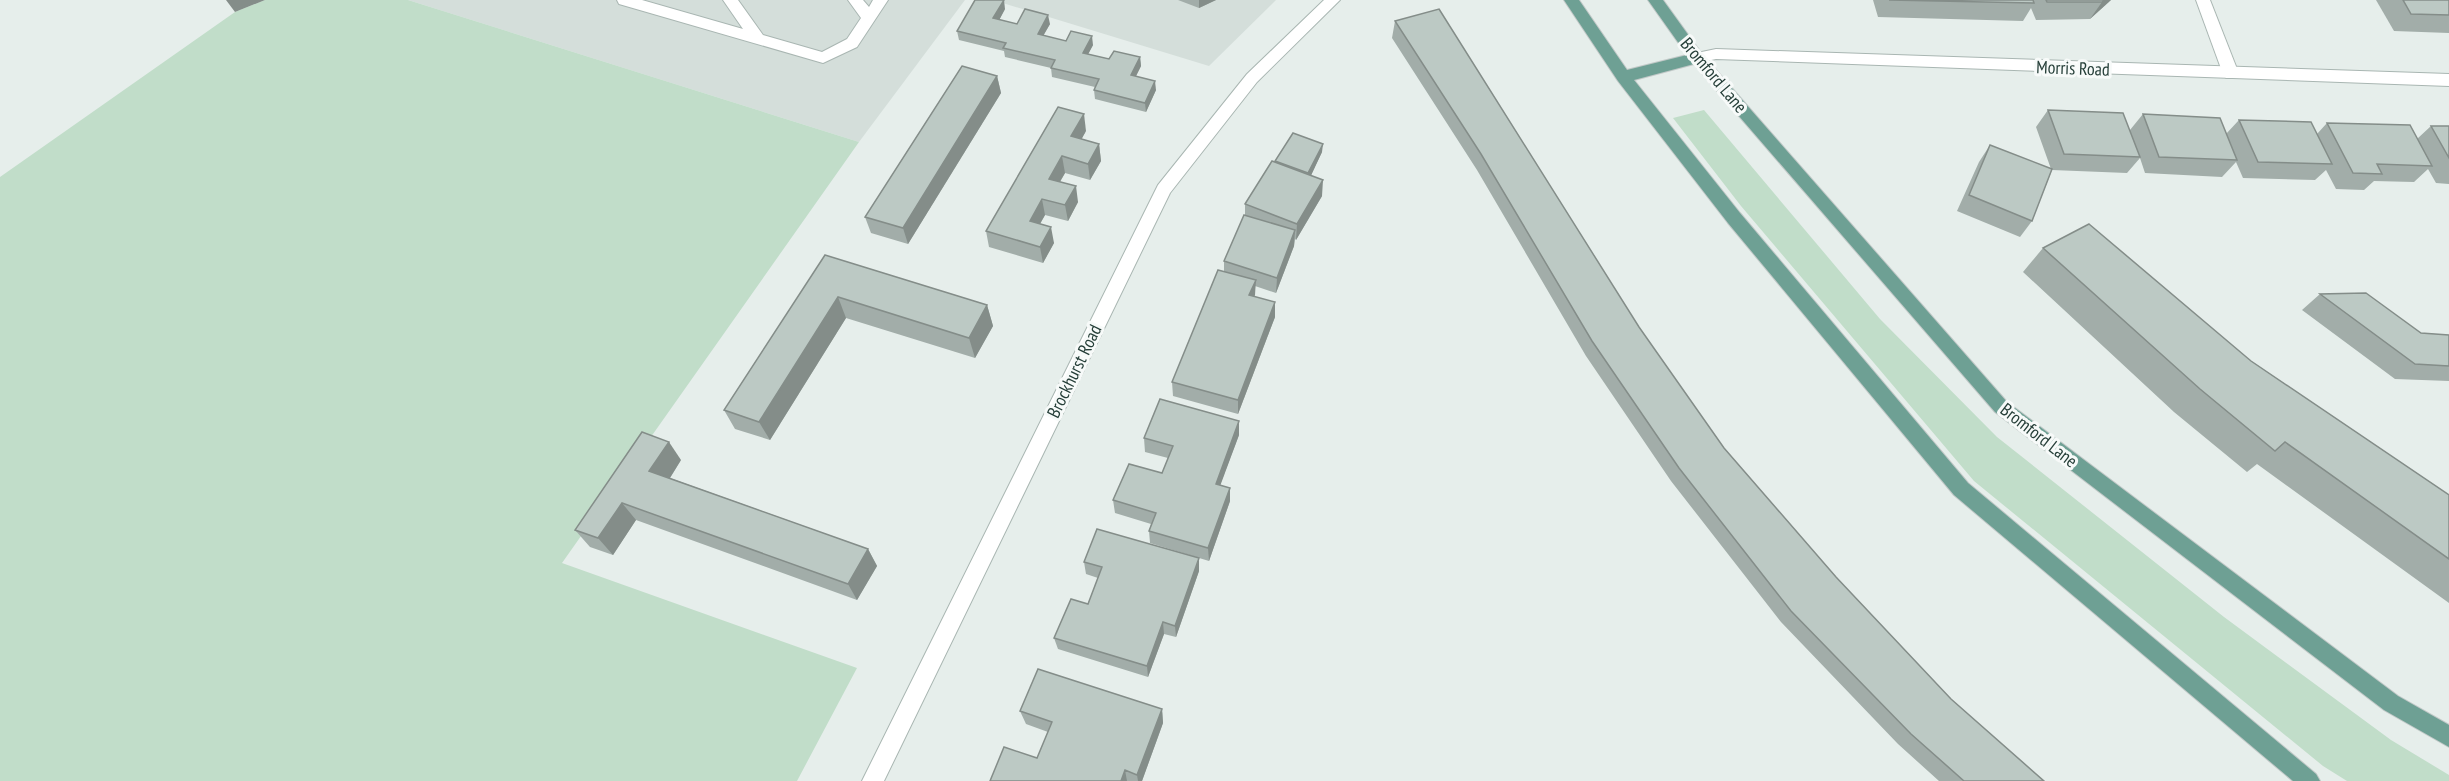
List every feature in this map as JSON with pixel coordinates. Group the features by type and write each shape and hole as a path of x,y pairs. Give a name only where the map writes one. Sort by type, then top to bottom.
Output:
{"main road":[{"path":"1570,0 1623,77 1741,227 1961,489 2310,781"},
{"name":"Bromford Lane","path":"1655,0 1696,58 2001,407 2391,703 2449,737"},
{"path":"1623,77 1696,58"}],"street":[{"path":"624,0 823,58 852,43 881,0"},
{"path":"730,0 758,39"},
{"path":"855,0 869,17"},
{"name":"Brockhurst Road","path":"873,781 1164,189 1252,78 1333,0"},
{"path":"2203,0 2231,74"},
{"name":"Morris Road","path":"1696,58 1716,54 2449,80"}],"shaded area":[{"path":"408,0 965,0 859,142"},
{"path":"993,0 1276,0 1209,66"}],"green space":[{"path":"265,0 408,0 859,142 562,563 857,668 797,781 0,781 0,177 235,12"},
{"path":"1704,110 1880,319 1997,437 2224,617 2391,740 2449,775 2449,781 2347,781 2323,766 1974,481 1741,206 1673,118"}],"building":[{"path":"975,0 1004,0 993,18 1017,24 1025,9 1048,15 1038,34 1066,41 1071,31 1092,36 1083,53 1109,59 1114,51 1140,57 1131,75 1155,81 1145,103 1094,90 1099,79 1051,68 1055,60 1003,48 1006,43 957,31"},
{"path":"1889,0 2033,0 2034,3"},
{"path":"2046,0 2105,0 2102,2 2047,2"},
{"path":"2403,0 2449,0 2449,15 2411,14"},
{"path":"1439,9 1639,327 1724,448 1836,577 1951,699 2044,781 1964,781 1911,734 1791,611 1679,468 1592,341 1481,154 1395,21"},
{"path":"962,66 997,76 903,228 865,217"},
{"path":"1058,107 1084,114 1071,136 1099,144 1088,164 1062,156 1049,179 1076,186 1065,205 1042,199 1030,221 1051,227 1040,247 986,231"},
{"path":"2048,110 2123,113 2140,157 2064,154"},
{"path":"2143,114 2220,118 2237,160 2159,157"},
{"path":"2239,120 2311,122 2332,164 2258,162"},
{"path":"2327,123 2410,125 2432,166 2377,164 2382,174 2353,173"},
{"path":"2431,126 2449,126 2449,158"},
{"path":"1293,133 1323,144 1308,173 1275,161"},
{"path":"1990,145 2052,169 2032,221 1969,195"},
{"path":"1272,161 1323,180 1297,224 1245,204"},
{"path":"1244,215 1295,230 1277,278 1224,261"},
{"path":"2089,224 2251,361 2449,495 2449,559 2285,442 2275,451 2200,389 2043,248"},
{"path":"825,255 987,305 969,338 838,297 759,422 724,410"},
{"path":"1218,270 1256,280 1249,295 1275,302 1238,400 1172,382"},
{"path":"2366,293 2421,333 2449,335 2449,366 2415,364 2320,294"},
{"path":"1160,399 1239,421 1216,484 1230,488 1208,548 1149,531 1156,513 1113,500 1129,464 1162,473 1173,446 1144,438"},
{"path":"642,432 669,442 649,471 868,549 848,584 622,503 598,538 575,530"},
{"path":"1097,529 1199,558 1175,626 1163,622 1147,666 1054,638 1071,599 1088,604 1102,567 1084,562"},
{"path":"1038,669 1162,709 1137,775 1125,770 1121,781 990,781 1004,747 1037,758 1052,722 1020,711"}]}
